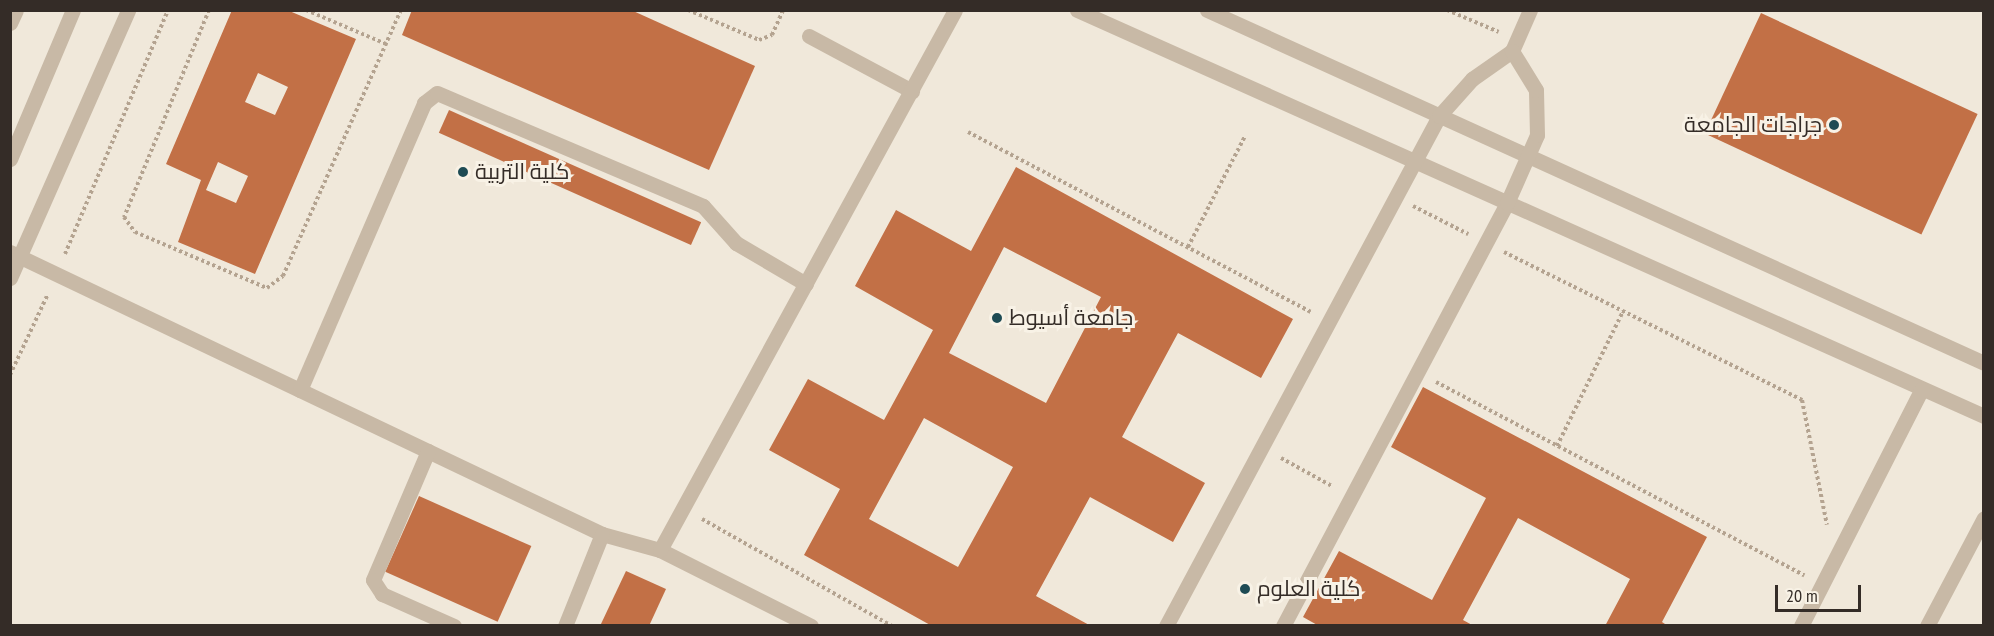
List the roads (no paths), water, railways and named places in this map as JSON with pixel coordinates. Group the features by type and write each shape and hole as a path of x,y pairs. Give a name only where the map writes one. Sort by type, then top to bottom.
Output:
{"lane":[{"path":"10,23 16,10"},
{"path":"10,159 73,10"},
{"path":"10,278 15,254 128,10"},
{"path":"660,550 955,10"},
{"path":"1077,10 1983,416"},
{"path":"1207,10 1983,363"},
{"path":"1166,626 1439,116 1472,79 1514,45 1530,10"},
{"path":"809,36 912,90"},
{"path":"1283,626 1507,203 1537,135 1536,90 1514,45"},
{"path":"300,390 424,104 437,93 703,206 736,243 806,284"},
{"path":"15,254 602,534 660,550 811,626"},
{"path":"1801,626 1922,389"},
{"path":"428,452 373,580 382,594 454,626"},
{"path":"1927,626 1983,518"},
{"path":"565,626 602,534"}],"place":[{"name":"جراجات الجامعة","path":"1834,125"},
{"name":"كلية التربية","path":"463,172"},
{"name":"جامعة أسيوط","path":"997,318"},
{"name":"كلية العلوم","path":"1245,589"}]}
